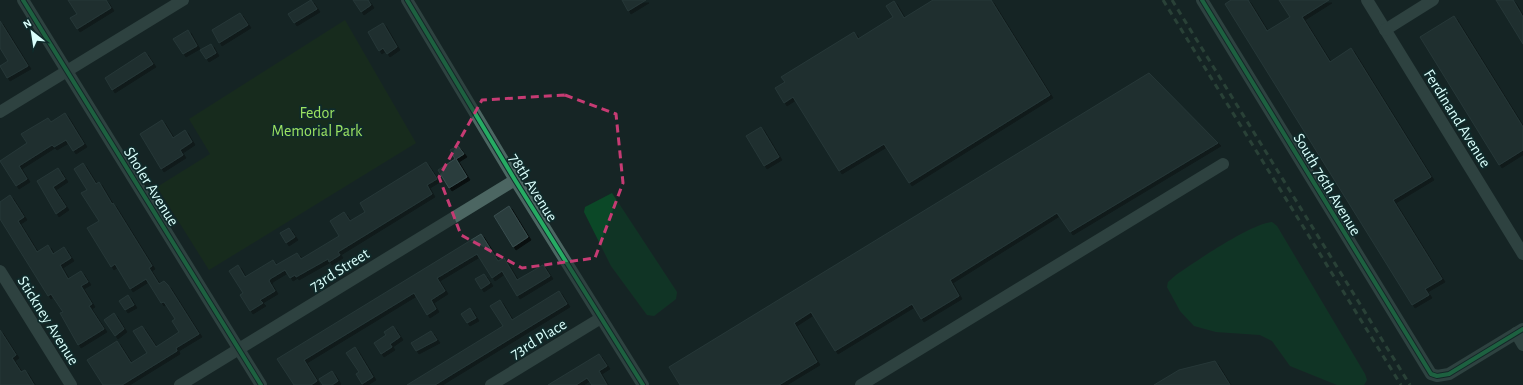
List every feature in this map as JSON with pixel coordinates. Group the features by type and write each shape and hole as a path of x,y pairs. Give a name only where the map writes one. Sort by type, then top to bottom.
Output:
{"street":[{"name":"Sholer Avenue","path":"23,0 261,385"},
{"path":"0,112 183,0"},
{"name":"78th Avenue","path":"408,0 515,180 643,385"},
{"name":"South 76th Avenue","path":"1202,0 1426,368 1437,376 1449,374 1520,331"},
{"name":"Ferdinand Avenue","path":"1367,0 1523,254"},
{"path":"1385,30 1433,0"},
{"path":"861,385 1223,164"},
{"name":"73rd Street","path":"180,385 515,180"},
{"name":"Stickney Avenue","path":"0,271 71,385"},
{"name":"73rd Place","path":"491,385 601,318"},
{"path":"1520,331 1523,345"}],"highlighted area":[{"path":"565,95 616,114 623,183 595,258 522,268 461,235 439,177 482,100"}],"green space":[{"name":"Fedor Memorial Park","path":"345,20 416,143 209,270 157,187 210,154 189,119"}],"shaded area":[{"path":"612,193 677,292 676,299 654,316 647,315 611,266 584,212 585,207"},
{"path":"1272,222 1277,226 1365,374 1367,380 1364,385 1337,385 1290,366 1272,341 1260,335 1216,332 1194,326 1180,311 1167,287 1168,282 1176,275 1223,244 1250,229"}],"building":[{"path":"68,0 106,0 111,8 77,29 70,18 77,14"},
{"path":"311,0 317,9 294,23 288,14"},
{"path":"353,0 368,0 371,5 361,12"},
{"path":"622,0 646,0 628,11"},
{"path":"933,0 991,0 1050,95 909,183 884,144 839,171 793,97 784,103 775,88 785,82 781,77 854,32 858,39 893,17 886,6 894,1 904,18"},
{"path":"1231,0 1248,0 1267,31 1290,17 1279,0 1329,0 1302,17 1330,62 1351,48 1431,177 1393,200 1442,279 1425,289 1429,295 1412,305 1225,4"},
{"path":"1496,0 1513,0 1523,17 1523,44"},
{"path":"240,13 248,25 219,43 212,30"},
{"path":"1454,16 1523,127 1523,150 1499,165 1420,37"},
{"path":"0,21 28,66 7,78 0,66 8,61 0,48"},
{"path":"383,23 397,47 387,54 383,48 379,51 368,32"},
{"path":"188,30 197,46 183,54 173,39"},
{"path":"211,44 216,53 206,59 200,50"},
{"path":"145,52 153,64 112,90 105,78"},
{"path":"1149,73 1218,143 1070,232 1057,213 950,280 959,296 921,319 912,304 835,351 811,312 794,323 817,362 779,385 680,385 669,367"},
{"path":"65,113 84,144 73,151 66,140 54,147 52,145 19,166 27,179 16,186 0,161 27,143 21,134 48,118 51,122"},
{"path":"162,120 173,138 185,130 192,142 180,150 183,155 161,169 140,134"},
{"path":"761,127 779,157 764,166 746,136"},
{"path":"458,146 464,154 456,159 467,177 449,188 438,170 455,159 450,150"},
{"path":"426,162 437,179 427,185 432,194 338,252 340,255 329,262 328,259 296,277 295,275 290,278 285,270 270,279 269,281 275,291 260,300 263,303 250,311 240,295 243,293 229,271 238,265 245,277 273,260 276,265 297,253 301,259 339,236 330,221 344,212 350,221 365,212 360,203"},
{"path":"83,163 96,184 99,182 112,204 113,203 152,266 149,268 159,284 164,281 168,285 199,334 176,348 177,351 122,385 103,385 87,360 117,341 131,363 147,353 133,331 142,326 156,347 179,332 172,321 175,319 164,302 161,303 146,279 130,289 115,264 111,267 87,228 99,221 81,193 87,190 74,169"},
{"path":"58,168 65,179 53,187 66,207 56,214 37,181"},
{"path":"10,195 24,217 18,221 37,252 48,245 53,254 64,247 71,258 60,265 68,279 81,271 88,282 81,286 92,304 89,306 104,329 78,345 60,313 63,312 51,294 48,296 0,219 0,202"},
{"path":"509,206 528,237 513,247 494,216"},
{"path":"289,228 295,237 286,243 280,233"},
{"path":"481,234 498,261 504,258 517,280 543,265 550,276 517,296 502,271 492,278 477,254 437,278 445,291 431,300 436,309 427,315 414,293 304,360 317,381 311,385 294,385 277,359"},
{"path":"484,274 490,283 481,289 475,279"},
{"path":"559,291 567,304 435,385 407,385 503,326 490,306 500,300 512,320"},
{"path":"128,295 134,305 125,310 119,301"},
{"path":"470,308 476,318 467,323 461,314"},
{"path":"114,313 124,329 115,336 104,320"},
{"path":"393,326 400,337 390,344 392,347 381,354 374,343 386,335 384,332"},
{"path":"0,330 16,355 12,358 21,372 25,370 34,385 0,385"},
{"path":"431,331 437,340 416,351 411,343"},
{"path":"355,347 373,377 362,384 356,374 359,372 346,353"},
{"path":"599,354 607,366 599,371 607,385 592,385 587,378 576,385 548,385"},
{"path":"1215,361 1230,385 1154,385 1179,370"},
{"path":"332,371 338,381 332,385 323,385 319,379"}],"railway":[{"path":"1163,0 1401,385"},
{"path":"1172,0 1410,385"}],"cycle path":[{"path":"23,0 261,385"},
{"path":"407,0 515,180 643,385"},
{"path":"1202,0 1431,374 1437,376 1449,374 1523,329"}]}
